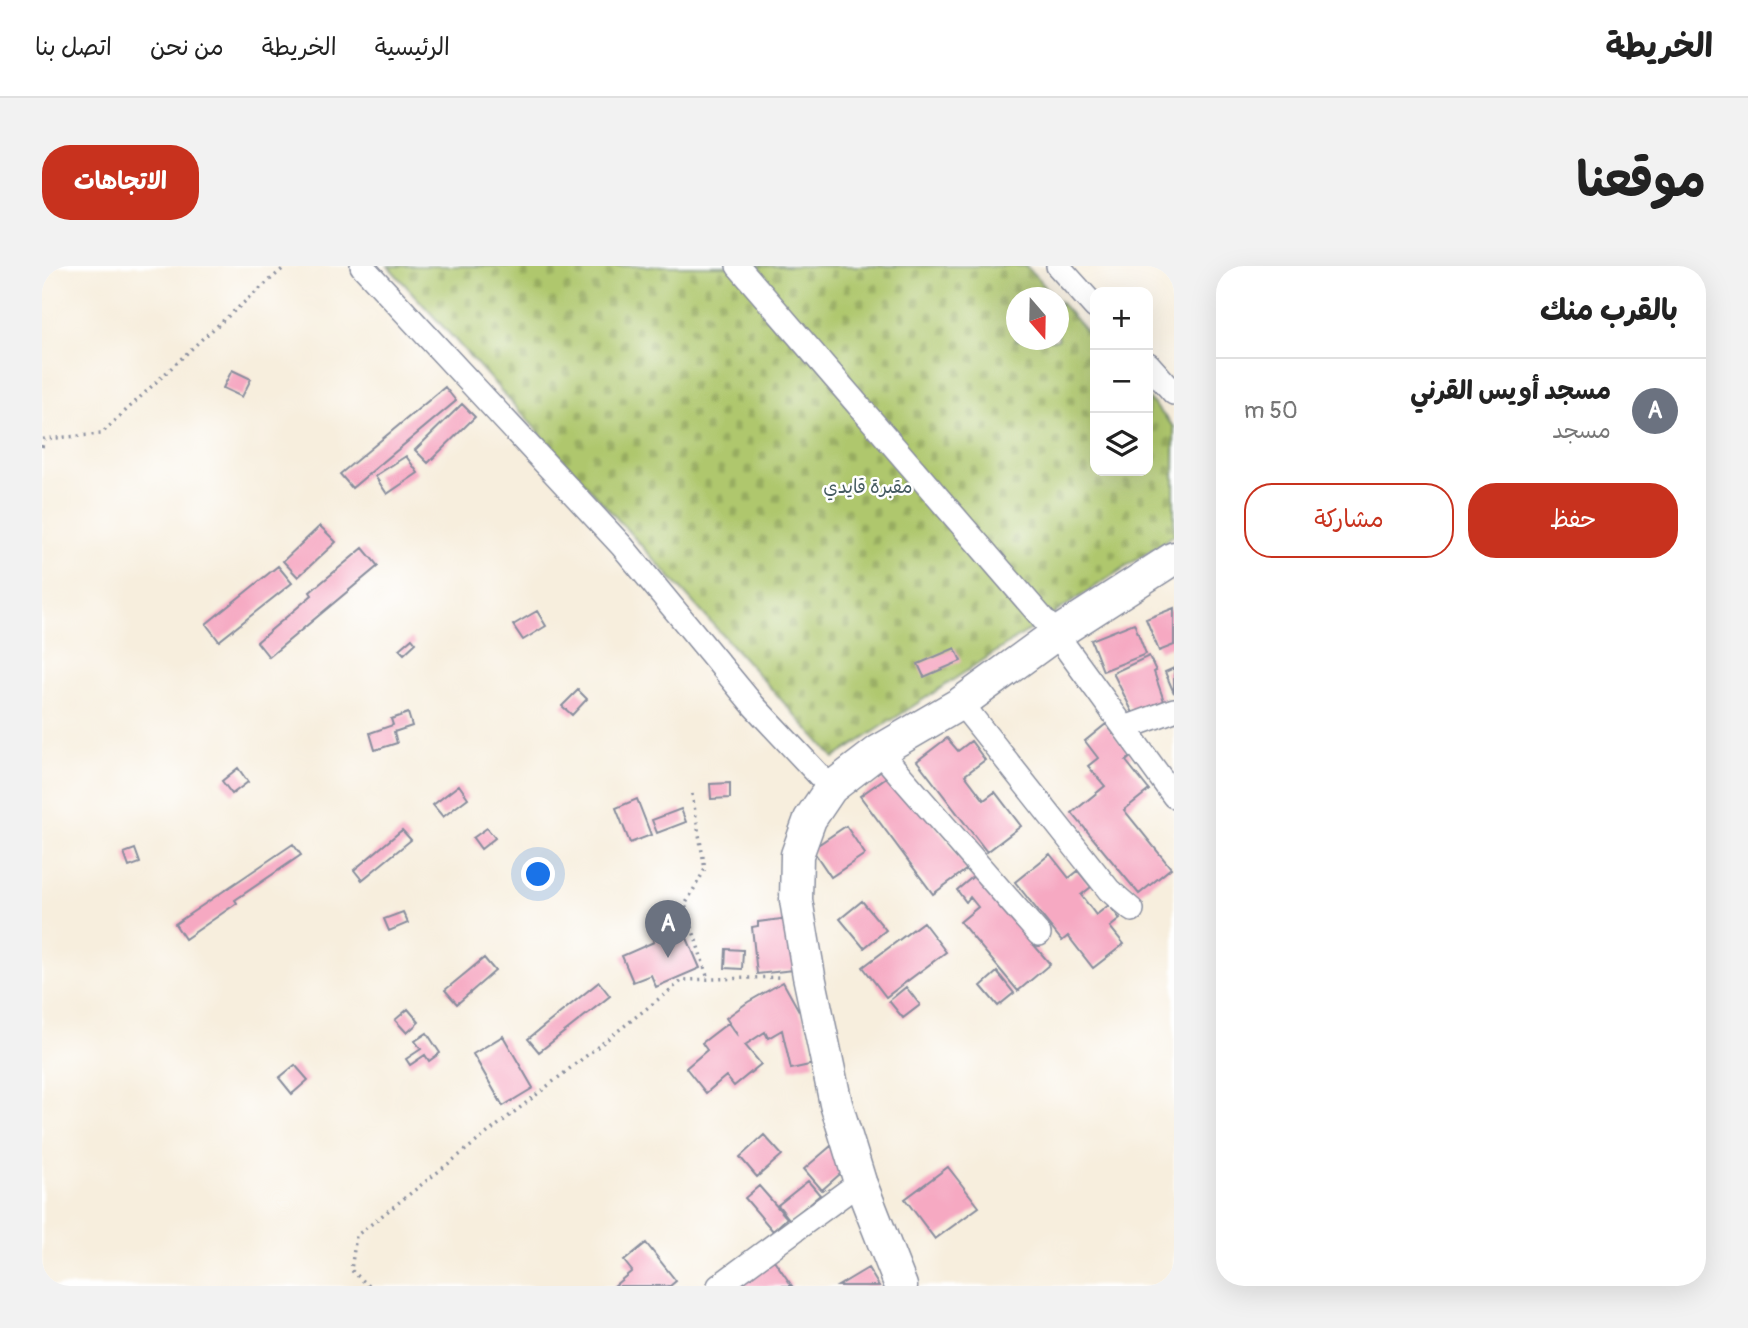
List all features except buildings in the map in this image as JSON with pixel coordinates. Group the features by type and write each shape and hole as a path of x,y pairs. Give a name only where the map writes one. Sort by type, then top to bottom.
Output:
{"street":[{"path":"362,266 622,546 754,706 831,788"},
{"path":"738,266 1056,634 1174,796"},
{"path":"1058,266 1090,301"},
{"path":"1153,370 1174,393"},
{"path":"901,1286 860,1182 836,1104 809,976 796,900 797,856 810,819 831,788 879,751 961,703 1056,634 1174,558"},
{"path":"961,703 1109,890 1132,910"},
{"path":"1125,728 1174,710"},
{"path":"879,751 1039,934"},
{"path":"719,1286 860,1182"}],"path":[{"path":"42,447 44,439 101,434 202,339 286,266"},
{"path":"692,794 705,869 685,905 708,979"},
{"path":"369,1286 351,1270 356,1236 682,980 809,976"}],"green space":[{"name":"مقبرة قايدي","path":"388,266 1026,266 1046,287 1006,287 1006,350 1069,350 1069,312 1090,335 1090,476 1153,476 1153,404 1174,427 1174,535 834,758"}],"place":[{"name":"مسجد أويس القرني","path":"668,958"}]}
